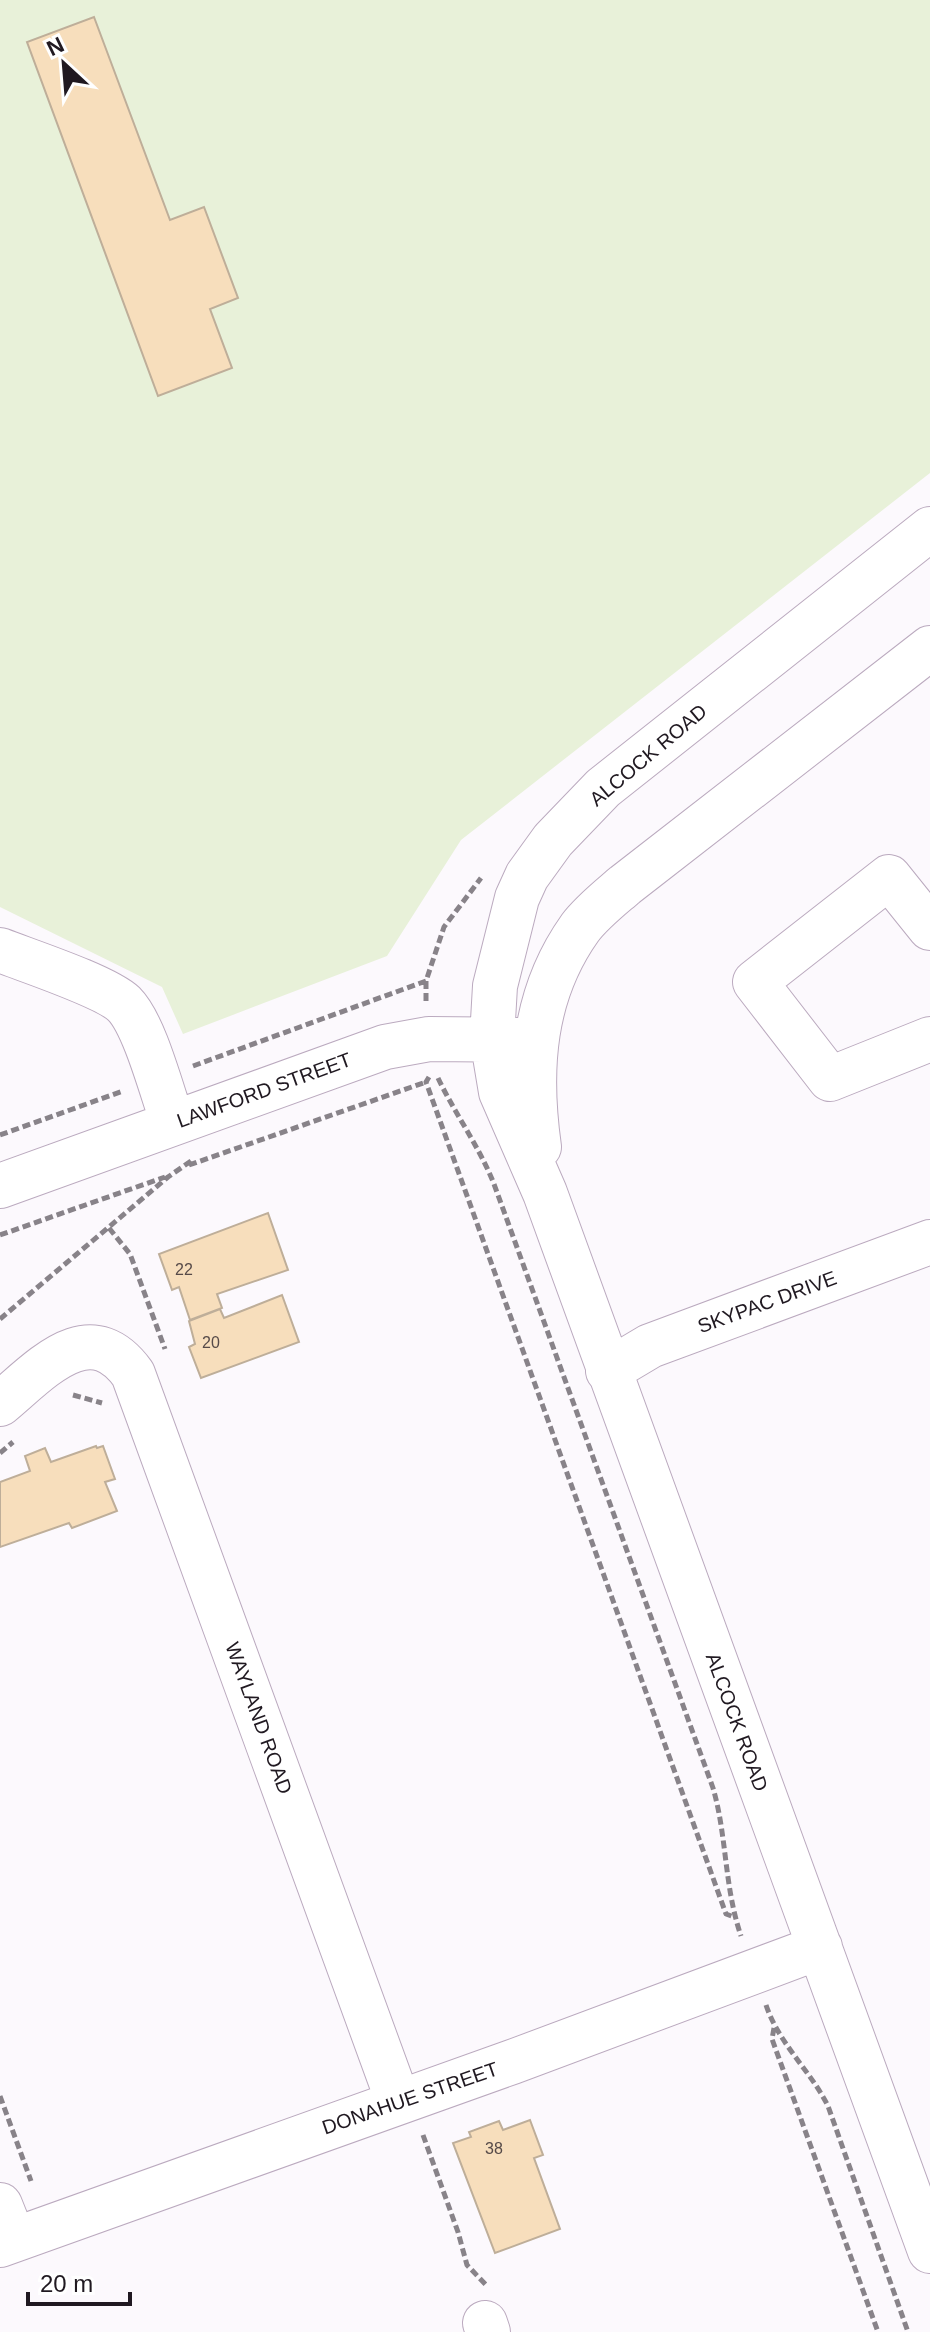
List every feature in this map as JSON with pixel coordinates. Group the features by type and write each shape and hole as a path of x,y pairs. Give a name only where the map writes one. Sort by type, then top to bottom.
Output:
{"street":[{"name":"ALCOCK ROAD","path":"930,529 603,788 553,840 527,876 517,898 495,986 492,1038 501,1092 545,1193 930,2251"},
{"name":"ALCOCK ROAD","path":"545,1193 534,1115 532,1070 539,1022 549,987 582,925 604,903 930,648"},
{"path":"930,928 889,877 755,982 830,1079 930,1039"},
{"path":"0,950 96,989 123,1004 139,1029 133,1082 173,1123"},
{"name":"LAWFORD STREET","path":"0,1186 385,1047 429,1039 537,1040"},
{"name":"SKYPAC DRIVE","path":"608,1371 650,1346 930,1242"},
{"name":"WAYLAND ROAD","path":"12,1419 57,1357 82,1346 103,1348 121,1357 133,1374 410,2116"},
{"name":"DONAHUE STREET","path":"12,2221 410,2116 512,2062 820,1947"}],"path":[{"path":"0,1135 133,1082 426,981"},
{"path":"421,1072 434,1069"},
{"path":"183,1168 426,1082 434,1069"},
{"path":"426,1082 726,1914 735,1917 725,1871 719,1813 708,1773 485,1160 456,1115 434,1069"},
{"path":"0,1319 168,1177 204,1152"},
{"path":"0,1235 168,1177"},
{"path":"70,1395 106,1404"},
{"path":"0,1453 12,1419"},
{"path":"878,2332 772,2039 774,2028 809,2073 828,2106 908,2332"},
{"path":"0,2096 12,2221"},
{"path":"410,2116 458,2232 467,2265 487,2314"}],"green space":[{"path":"0,0 930,0 930,473 461,840 387,956 183,1034 162,987 0,907"}],"building":[{"path":"94,17 170,220 204,207 238,298 210,309 232,368 158,396 27,42"},
{"path":"268,1213 288,1270 217,1294 222,1308 190,1320 179,1287 172,1290 159,1254"},
{"path":"282,1295 299,1342 201,1378 189,1347 195,1344 189,1321 220,1309 224,1318"},
{"path":"103,1446 115,1479 105,1482 117,1511 72,1528 69,1523 0,1547 0,1482 30,1471 25,1456 45,1448 51,1462"},
{"path":"530,2120 543,2155 534,2158 560,2229 495,2253 453,2143 471,2137 469,2132 499,2121 503,2130"}]}
